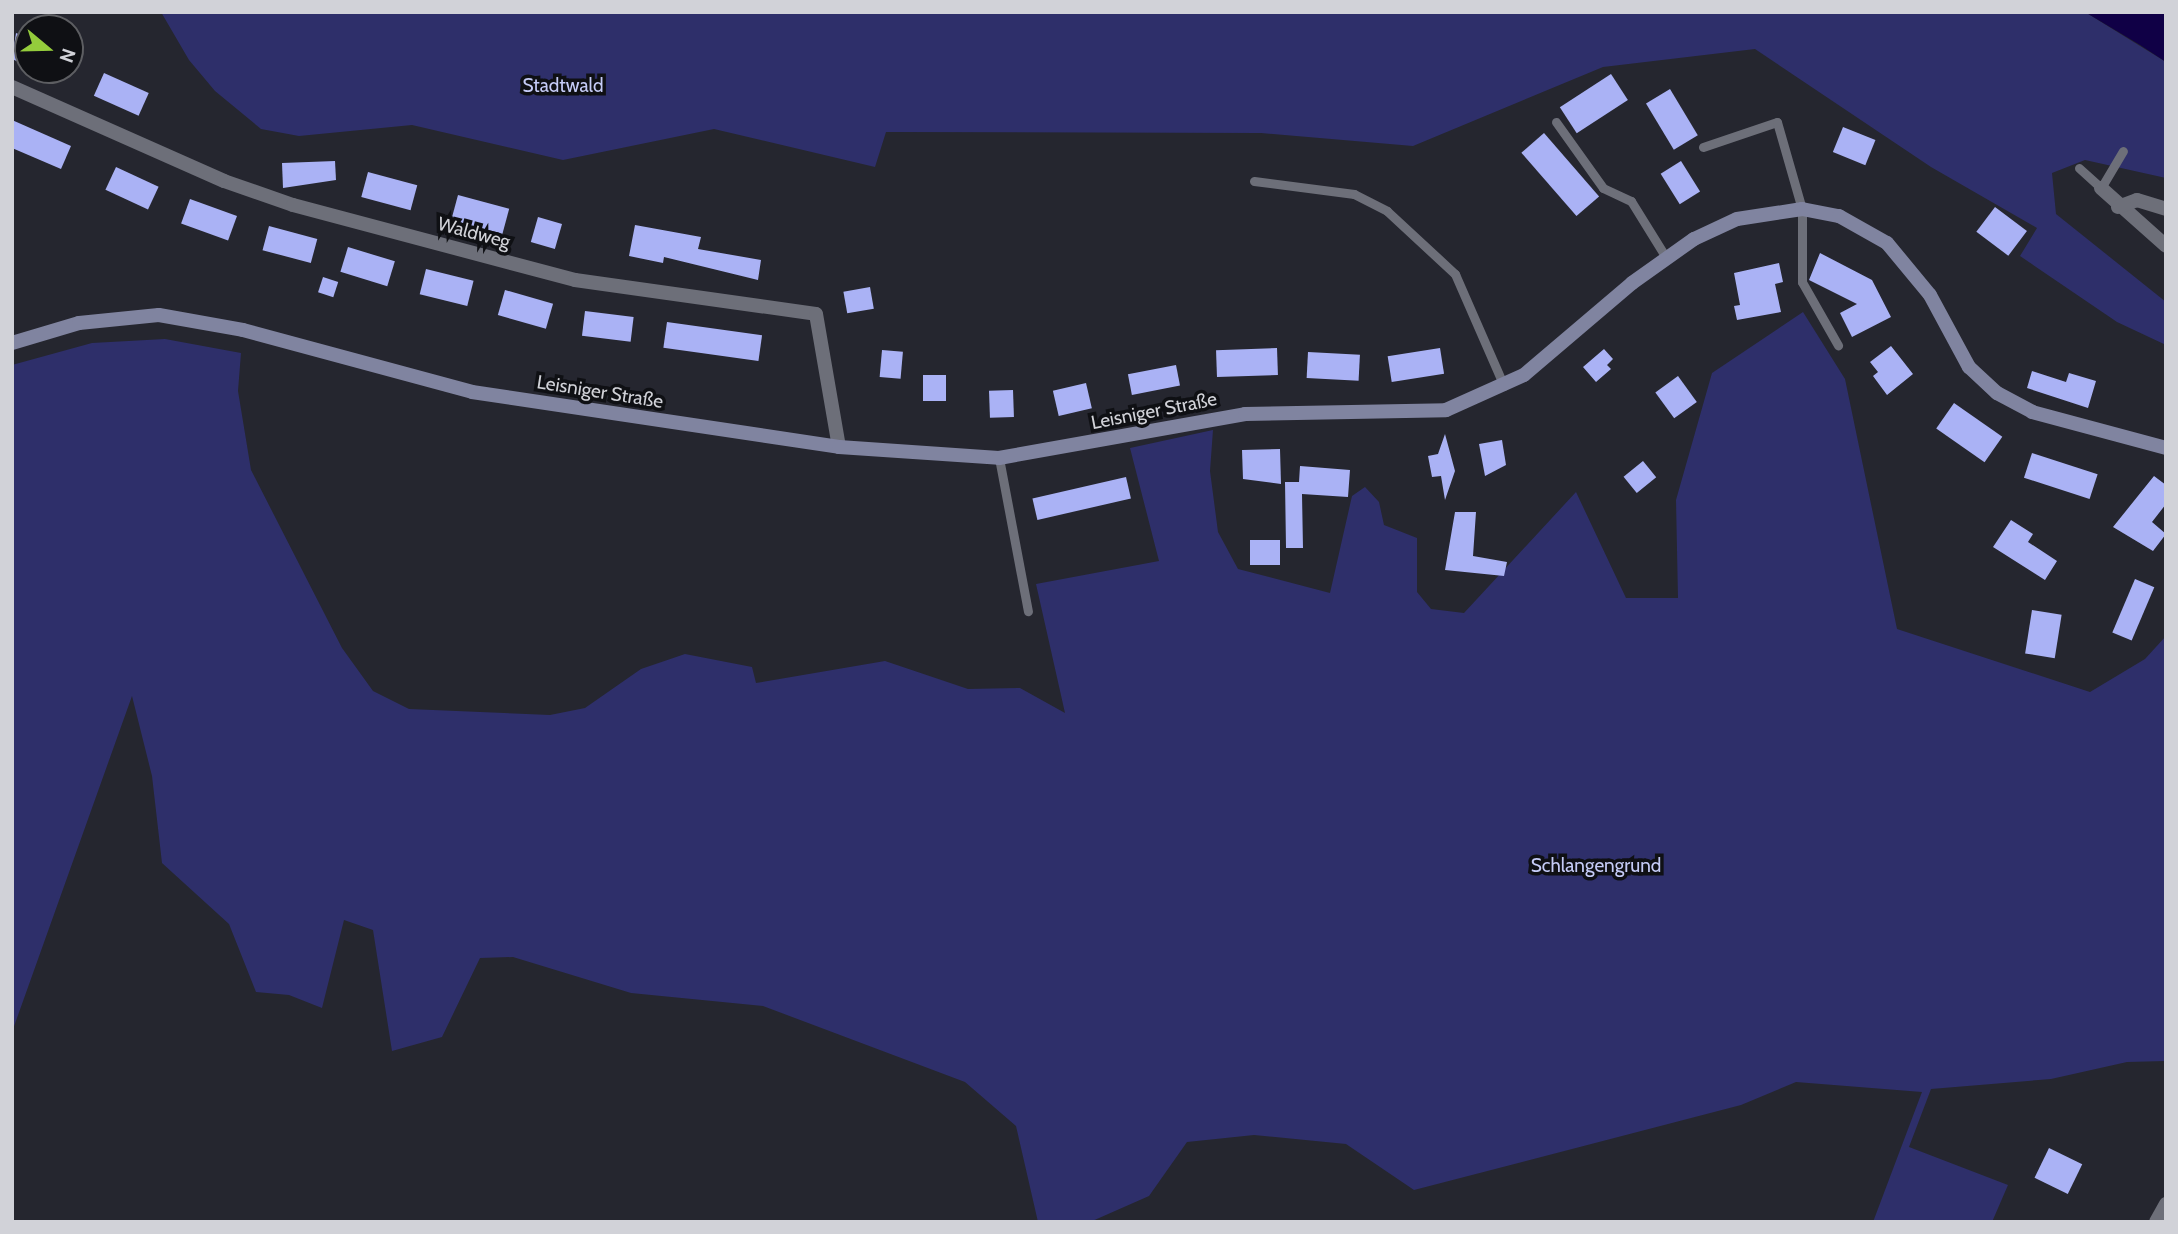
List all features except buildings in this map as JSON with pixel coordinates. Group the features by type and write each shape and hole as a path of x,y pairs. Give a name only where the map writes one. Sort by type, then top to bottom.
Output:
{"main road":[{"name":"Leisniger Straße","path":"12,343 109,317 201,320 472,392 839,447 999,458 1245,414 1446,410 1504,386 1667,259 1737,219 1802,209 1839,216 1887,243 1930,295 1969,367 2006,398 2046,416 2166,447"}],"street":[{"name":"Waldweg","path":"12,88 224,181 293,205 575,279 816,314 839,447"},
{"path":"2101,188 2118,207 2166,246"},
{"path":"2118,207 2137,200 2166,209"},
{"path":"2155,1222 2166,1204"}],"lane":[{"path":"1556,122 1603,188 1631,201 1667,259"},
{"path":"1703,147 1777,122 1802,209 1802,282 1838,345"},
{"path":"2079,169 2101,188 2123,151"},
{"path":"1254,181 1354,194 1387,211 1455,274 1504,386"},
{"path":"999,458 1027,611"}],"green space":[{"name":"Stadtwald","path":"161,12 2085,12 2166,62 2166,178 2085,160 2052,173 2056,214 2166,302 2166,345 2117,322 2020,256 2037,228 1931,167 1755,49 1603,67 1413,146 1261,133 886,132 875,167 714,129 563,160 412,125 299,136 261,129 215,91 189,60"},
{"name":"Schlangengrund","path":"1803,312 1845,379 1897,629 2090,692 2145,659 2166,636 2166,1061 2127,1062 2051,1079 1931,1089 1909,1147 2008,1185 1992,1222 1873,1222 1922,1092 1796,1082 1741,1105 1414,1190 1346,1144 1254,1135 1187,1142 1149,1196 1090,1222 1038,1222 1016,1126 965,1082 763,1006 631,993 513,957 480,958 442,1037 392,1051 373,930 344,920 322,1008 289,995 256,992 229,924 162,863 152,776 132,696 12,1032 12,365 92,343 165,339 241,353 238,391 251,470 342,648 373,691 409,709 550,715 585,708 641,669 685,654 752,667 756,683 885,661 968,689 1020,688 1065,713 1036,584 1159,561 1130,448 1213,430 1210,471 1218,532 1238,569 1330,593 1352,496 1365,487 1379,502 1384,525 1417,538 1417,592 1431,609 1464,613 1576,492 1626,598 1678,598 1676,500 1712,373"}],"shaded area":[{"path":"2085,12 2166,12 2166,62 2140,45"}]}
